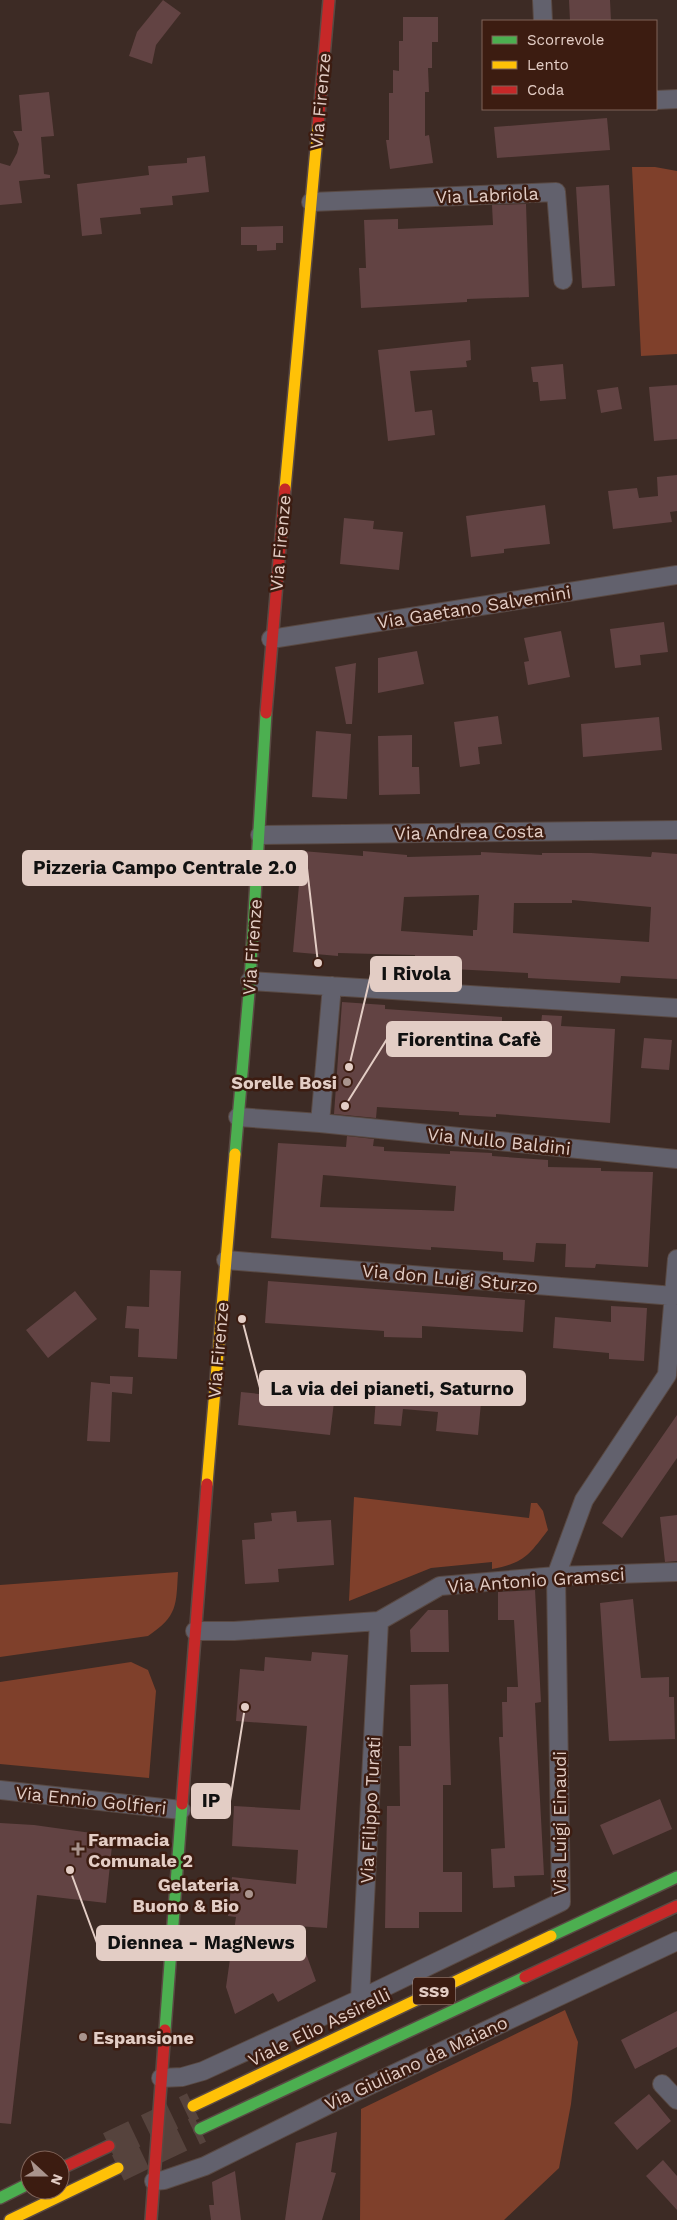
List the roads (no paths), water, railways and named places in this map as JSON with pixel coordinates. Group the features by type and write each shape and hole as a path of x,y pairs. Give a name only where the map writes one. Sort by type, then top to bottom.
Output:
{"street":[{"name":"Via Firenze","path":"151,2220 195,1631 250,981 272,639 330,0"},
{"path":"542,0 543,20"},
{"path":"657,100 677,98"},
{"name":"Via Labriola","path":"311,202 556,192 563,280"},
{"name":"Via Gaetano Salvemini","path":"272,639 677,574"},
{"name":"Via Andrea Costa","path":"260,835 677,830"},
{"path":"250,981 677,1008"},
{"path":"320,1123 332,986"},
{"name":"Via Nullo Baldini","path":"238,1118 320,1123 677,1159"},
{"path":"556,1576 584,1500 668,1375 677,1259"},
{"name":"Via don Luigi Sturzo","path":"226,1260 674,1296"},
{"name":"Via Antonio Gramsci","path":"195,1631 234,1631 379,1621 440,1586 556,1576 677,1572"},
{"name":"Via Luigi Einaudi","path":"161,2078 182,2078 203,2071 360,1999 561,1902 556,1576"},
{"name":"Via Filippo Turati","path":"360,1999 379,1621"},
{"name":"Via Ennio Golfieri","path":"0,1790 181,1810"},
{"name":"Viale Elio Assirelli","path":"193,2106 677,1877"},
{"name":"SS9","path":"200,2129 677,1906"},
{"name":"Via Giuliano da Maiano","path":"154,2181 205,2166 334,2102 677,1941"},
{"path":"662,2084 677,2100"},
{"path":"70,2164 109,2146"},
{"path":"10,2220 118,2168"},
{"path":"0,2198 20,2189"}],"tunnel":[{"path":"109,2146 193,2106"},
{"path":"118,2168 200,2129"}],"place":[{"name":"Pizzeria Campo Centrale 2.0","path":"318,963"},
{"name":"I Rivola","path":"349,1067"},
{"name":"Sorelle Bosi","path":"347,1082"},
{"name":"Fiorentina Cafè","path":"345,1106"},
{"name":"La via dei pianeti, Saturno","path":"242,1319"},
{"name":"IP","path":"245,1707"},
{"name":"Farmacia Comunale 2","path":"78,1849"},
{"name":"Diennea - MagNews","path":"70,1870"},
{"name":"Gelateria Buono & Bio","path":"249,1894"},
{"name":"Espansione","path":"83,2037"}]}
